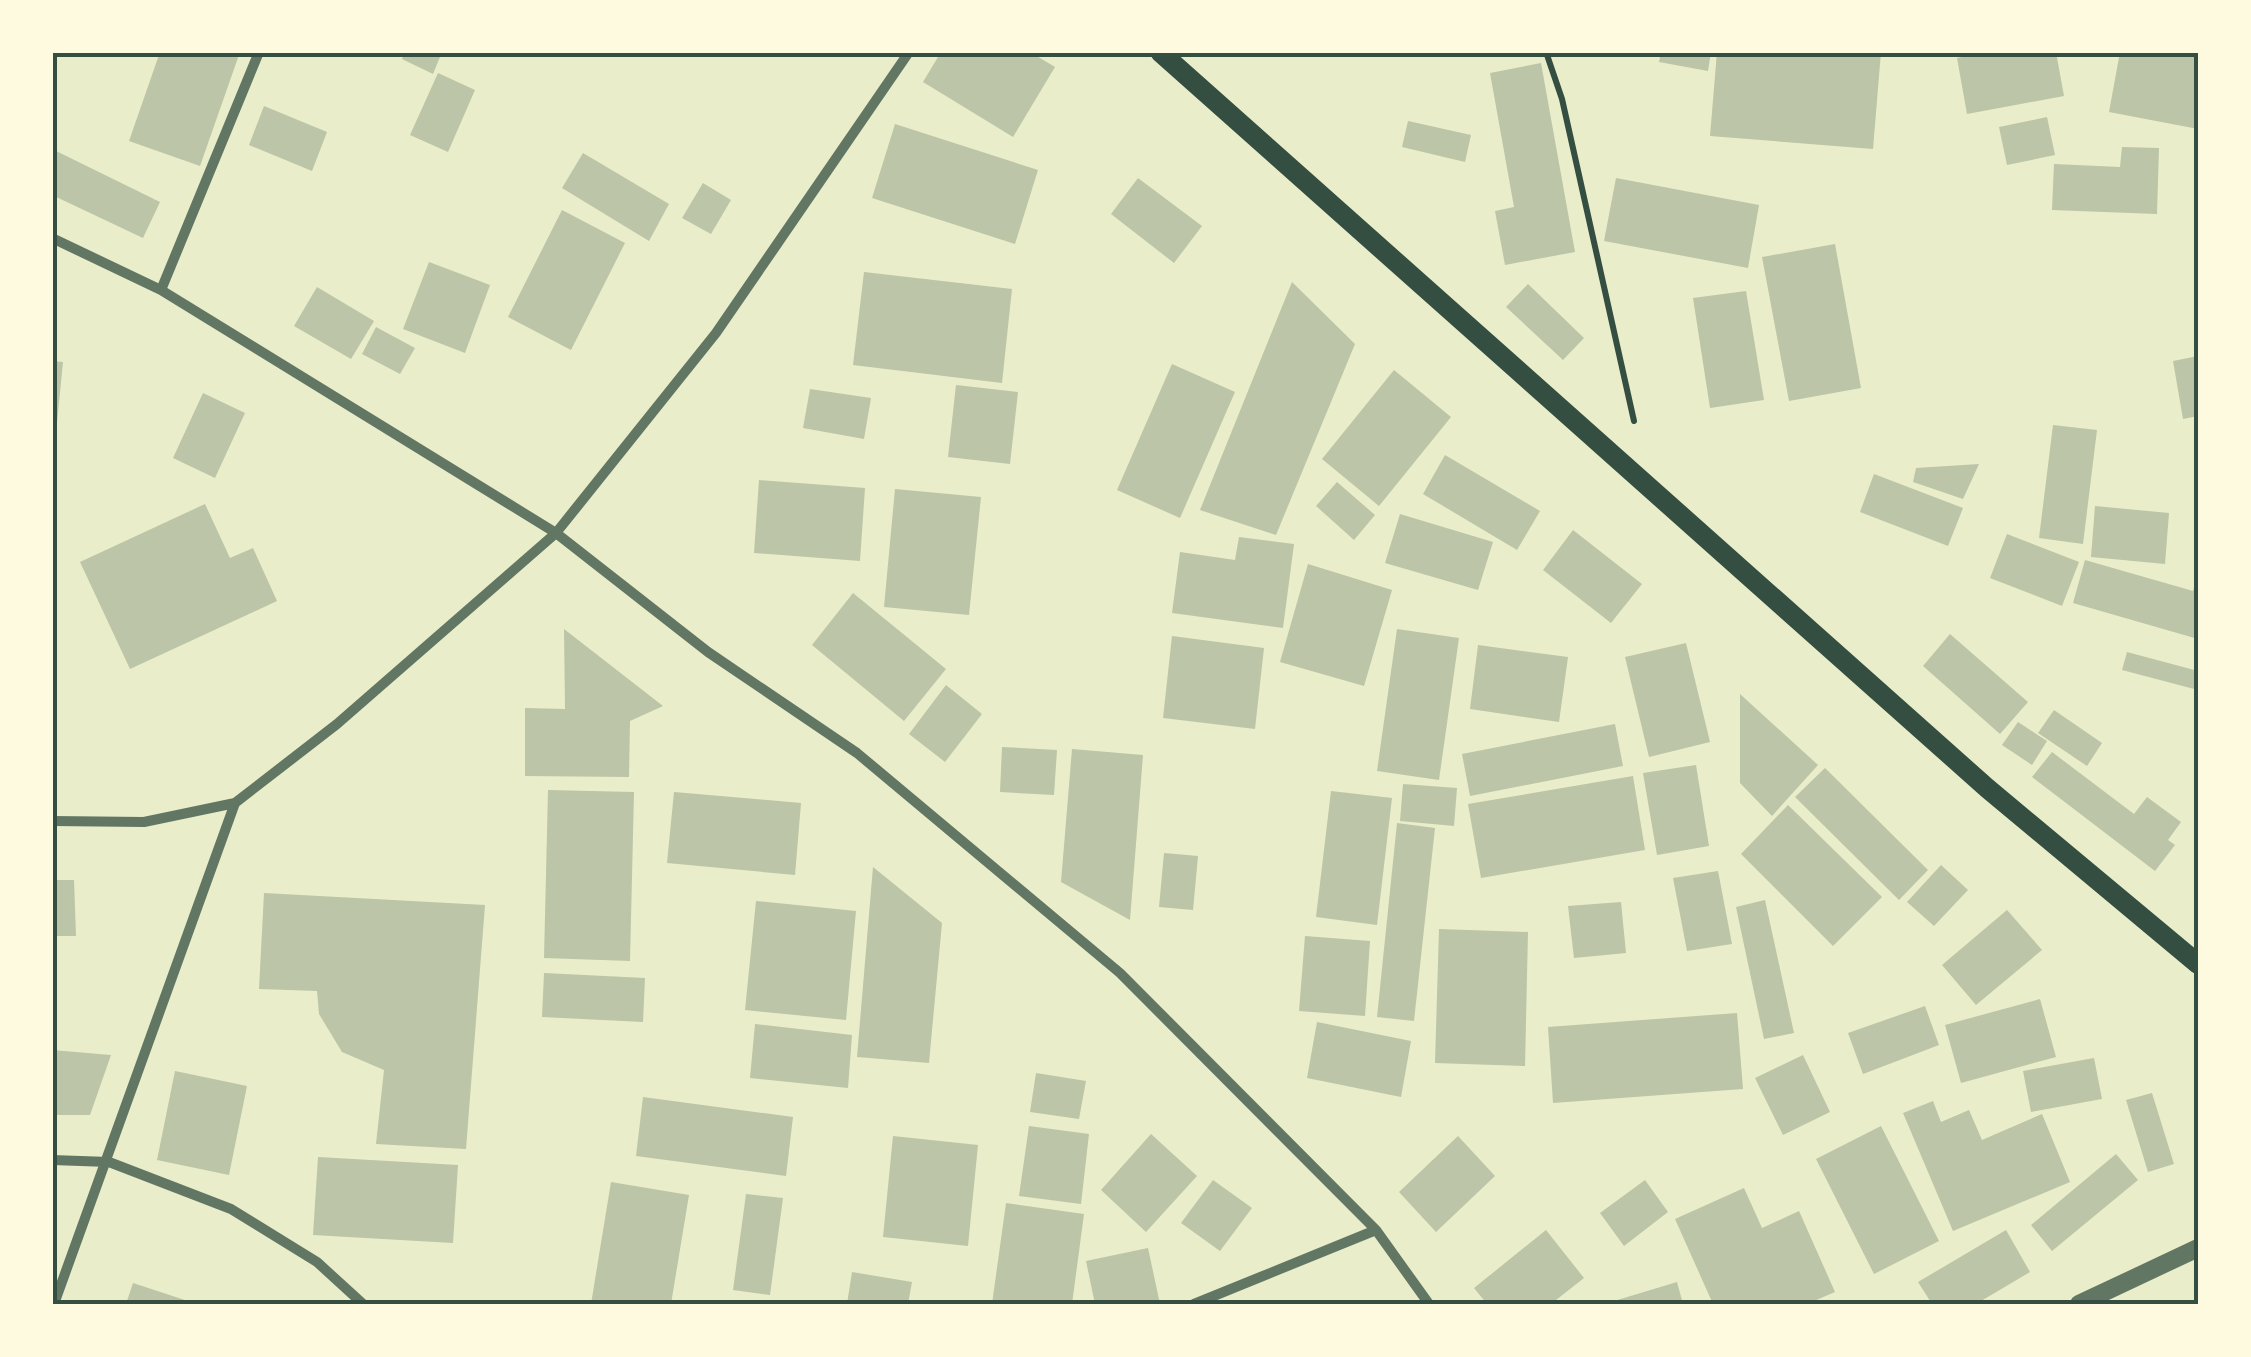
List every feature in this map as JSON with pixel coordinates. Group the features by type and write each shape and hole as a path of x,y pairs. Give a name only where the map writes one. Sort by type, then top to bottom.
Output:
{"main road":[{"path":"1160,52 1987,788 2198,964"}],"street":[{"path":"161,290 259,52"},
{"path":"52,821 144,822 235,803 338,724 556,533 716,332 909,52"},
{"path":"52,238 161,290 556,533 708,652 857,752 1120,973 1376,1230 1429,1304"},
{"path":"54,1304 235,803"},
{"path":"52,1160 108,1162 232,1210 318,1262 364,1304"},
{"path":"1194,1304 1376,1230"},
{"path":"2080,1304 2198,1248"}],"path":[{"path":"1546,52 1562,99 1649,487"}],"building":[{"path":"160,52 240,52 200,166 129,141"},
{"path":"405,52 442,52 433,74 402,59"},
{"path":"941,52 1030,52 1055,67 1013,137 923,82"},
{"path":"1661,52 1711,52 1708,71 1659,62"},
{"path":"1717,52 1881,52 1873,149 1710,136"},
{"path":"1986,52 2056,52 2064,96 1967,114 1957,58"},
{"path":"2120,52 2198,52 2198,129 2109,112"},
{"path":"1541,63 1575,252 1505,265 1495,211 1514,207 1490,73"},
{"path":"438,73 475,90 448,152 410,135"},
{"path":"264,106 327,132 312,171 249,145"},
{"path":"2047,117 2055,155 2007,165 1999,127"},
{"path":"1408,121 1471,135 1465,162 1402,147"},
{"path":"895,124 1038,170 1015,244 872,198"},
{"path":"2122,147 2159,148 2157,214 2052,210 2054,164 2120,167"},
{"path":"52,149 160,202 143,238 52,195"},
{"path":"583,153 669,204 649,241 562,188"},
{"path":"1138,178 1202,226 1174,263 1111,214"},
{"path":"1616,178 1759,205 1748,268 1604,241"},
{"path":"703,183 731,200 711,234 682,218"},
{"path":"562,210 625,243 571,350 508,317"},
{"path":"1835,244 1861,388 1789,401 1762,257"},
{"path":"429,262 490,285 465,353 403,329"},
{"path":"864,272 1012,289 1002,383 853,365"},
{"path":"1292,282 1355,344 1276,535 1200,510"},
{"path":"1528,284 1584,338 1563,360 1506,307"},
{"path":"317,287 374,321 351,359 294,326"},
{"path":"1746,291 1764,400 1710,408 1693,298"},
{"path":"376,327 415,348 400,374 362,354"},
{"path":"2198,356 2198,416 2183,419 2173,361"},
{"path":"52,361 63,362 55,443 52,443"},
{"path":"1172,364 1235,392 1180,518 1117,490"},
{"path":"1394,370 1451,417 1379,506 1322,459"},
{"path":"956,385 1018,392 1010,464 948,457"},
{"path":"810,389 871,398 864,439 803,428"},
{"path":"203,393 245,413 215,478 173,458"},
{"path":"2053,425 2097,430 2083,544 2039,538"},
{"path":"1445,455 1540,511 1517,550 1423,494"},
{"path":"1979,464 1963,499 1913,482 1916,468"},
{"path":"1874,474 1963,508 1948,546 1860,512"},
{"path":"759,480 865,488 860,561 754,553"},
{"path":"1337,482 1375,515 1354,540 1316,506"},
{"path":"895,489 981,497 969,615 884,607"},
{"path":"205,504 230,558 253,548 277,601 130,669 80,562"},
{"path":"2095,506 2169,513 2165,564 2091,557"},
{"path":"1400,514 1493,542 1478,590 1385,563"},
{"path":"1573,530 1642,584 1611,623 1543,570"},
{"path":"2007,534 2079,562 2062,606 1990,578"},
{"path":"1239,537 1294,544 1283,628 1172,613 1180,552 1235,560"},
{"path":"2085,560 2193,591 2198,574 2198,639 2073,603"},
{"path":"1308,564 1392,590 1364,686 1280,662"},
{"path":"853,593 946,669 904,721 812,645"},
{"path":"564,629 663,706 630,721 629,777 525,776 525,708 565,709"},
{"path":"1397,629 1459,638 1439,780 1377,771"},
{"path":"1950,634 2028,702 2000,734 1923,666"},
{"path":"1172,636 1264,648 1255,729 1163,718"},
{"path":"1686,643 1710,742 1649,757 1625,657"},
{"path":"1478,645 1568,657 1559,722 1470,709"},
{"path":"2127,652 2198,671 2198,690 2122,670"},
{"path":"946,685 982,714 945,762 909,734"},
{"path":"1740,694 1818,765 1772,816 1740,783"},
{"path":"2054,710 2102,743 2087,766 2038,733"},
{"path":"2018,722 2047,741 2032,765 2002,745"},
{"path":"1615,724 1623,766 1470,796 1462,754"},
{"path":"1002,747 1057,750 1054,795 1000,792"},
{"path":"1072,749 1143,755 1130,920 1061,882"},
{"path":"2052,752 2134,814 2147,797 2181,822 2168,840 2175,845 2155,871 2032,777"},
{"path":"1696,765 1709,846 1657,855 1643,773"},
{"path":"1825,768 1928,870 1899,900 1795,797"},
{"path":"1633,776 1645,850 1481,878 1468,804"},
{"path":"1403,784 1457,788 1454,826 1400,821"},
{"path":"548,790 634,792 630,961 544,958"},
{"path":"1331,791 1392,798 1377,925 1316,917"},
{"path":"674,792 801,803 795,875 667,863"},
{"path":"1788,805 1882,897 1833,946 1741,854"},
{"path":"1397,823 1435,828 1414,1021 1377,1017"},
{"path":"1164,853 1198,856 1193,910 1159,907"},
{"path":"1941,865 1968,890 1934,926 1907,902"},
{"path":"873,867 942,923 929,1063 857,1057"},
{"path":"1718,871 1732,944 1687,951 1673,878"},
{"path":"52,880 74,880 76,936 52,936"},
{"path":"264,893 485,905 466,1149 376,1144 384,1070 342,1052 319,1014 317,991 259,989"},
{"path":"1765,900 1794,1033 1764,1039 1736,907"},
{"path":"756,901 856,911 846,1020 745,1010"},
{"path":"1621,902 1626,953 1574,958 1568,906"},
{"path":"2007,910 2042,950 1976,1005 1942,965"},
{"path":"1439,929 1528,932 1525,1066 1435,1063"},
{"path":"1305,936 1370,941 1365,1016 1299,1011"},
{"path":"544,973 645,978 643,1022 542,1017"},
{"path":"2040,999 2056,1057 1961,1083 1945,1025"},
{"path":"1925,1006 1939,1045 1863,1074 1848,1033"},
{"path":"1737,1013 1743,1089 1553,1103 1548,1027"},
{"path":"1317,1022 1411,1041 1401,1097 1307,1078"},
{"path":"755,1024 852,1035 848,1088 750,1078"},
{"path":"52,1050 111,1055 90,1115 52,1115"},
{"path":"1803,1055 1830,1112 1783,1135 1755,1078"},
{"path":"2094,1058 2102,1099 2031,1112 2023,1071"},
{"path":"175,1071 247,1086 229,1175 157,1160"},
{"path":"1036,1073 1086,1081 1079,1119 1030,1112"},
{"path":"2152,1093 2174,1164 2148,1172 2126,1100"},
{"path":"643,1097 793,1117 786,1176 636,1156"},
{"path":"1933,1101 1941,1122 1969,1110 1982,1140 2042,1114 2070,1182 1953,1231 1903,1113"},
{"path":"1029,1126 1089,1134 1081,1204 1019,1196"},
{"path":"1881,1126 1939,1241 1874,1274 1816,1159"},
{"path":"1151,1134 1197,1176 1146,1232 1101,1190"},
{"path":"893,1136 978,1145 968,1246 883,1237"},
{"path":"1458,1136 1495,1176 1436,1232 1399,1192"},
{"path":"2116,1154 2138,1180 2052,1251 2031,1225"},
{"path":"318,1157 458,1165 453,1243 313,1235"},
{"path":"1213,1180 1252,1208 1220,1251 1181,1223"},
{"path":"1645,1180 1668,1212 1624,1246 1600,1213"},
{"path":"611,1182 689,1195 671,1304 591,1304"},
{"path":"1744,1188 1762,1228 1799,1211 1835,1292 1807,1304 1713,1304 1675,1219"},
{"path":"746,1194 783,1198 770,1295 733,1290"},
{"path":"1006,1203 1084,1214 1072,1304 992,1304"},
{"path":"1546,1230 1584,1278 1551,1304 1487,1304 1474,1288"},
{"path":"2006,1230 2030,1272 1976,1304 1932,1304 1918,1282"},
{"path":"1148,1248 1160,1304 1095,1304 1086,1261"},
{"path":"852,1272 912,1282 908,1304 847,1304"},
{"path":"1677,1282 1683,1304 1604,1304"},
{"path":"133,1283 197,1304 126,1304"}]}
